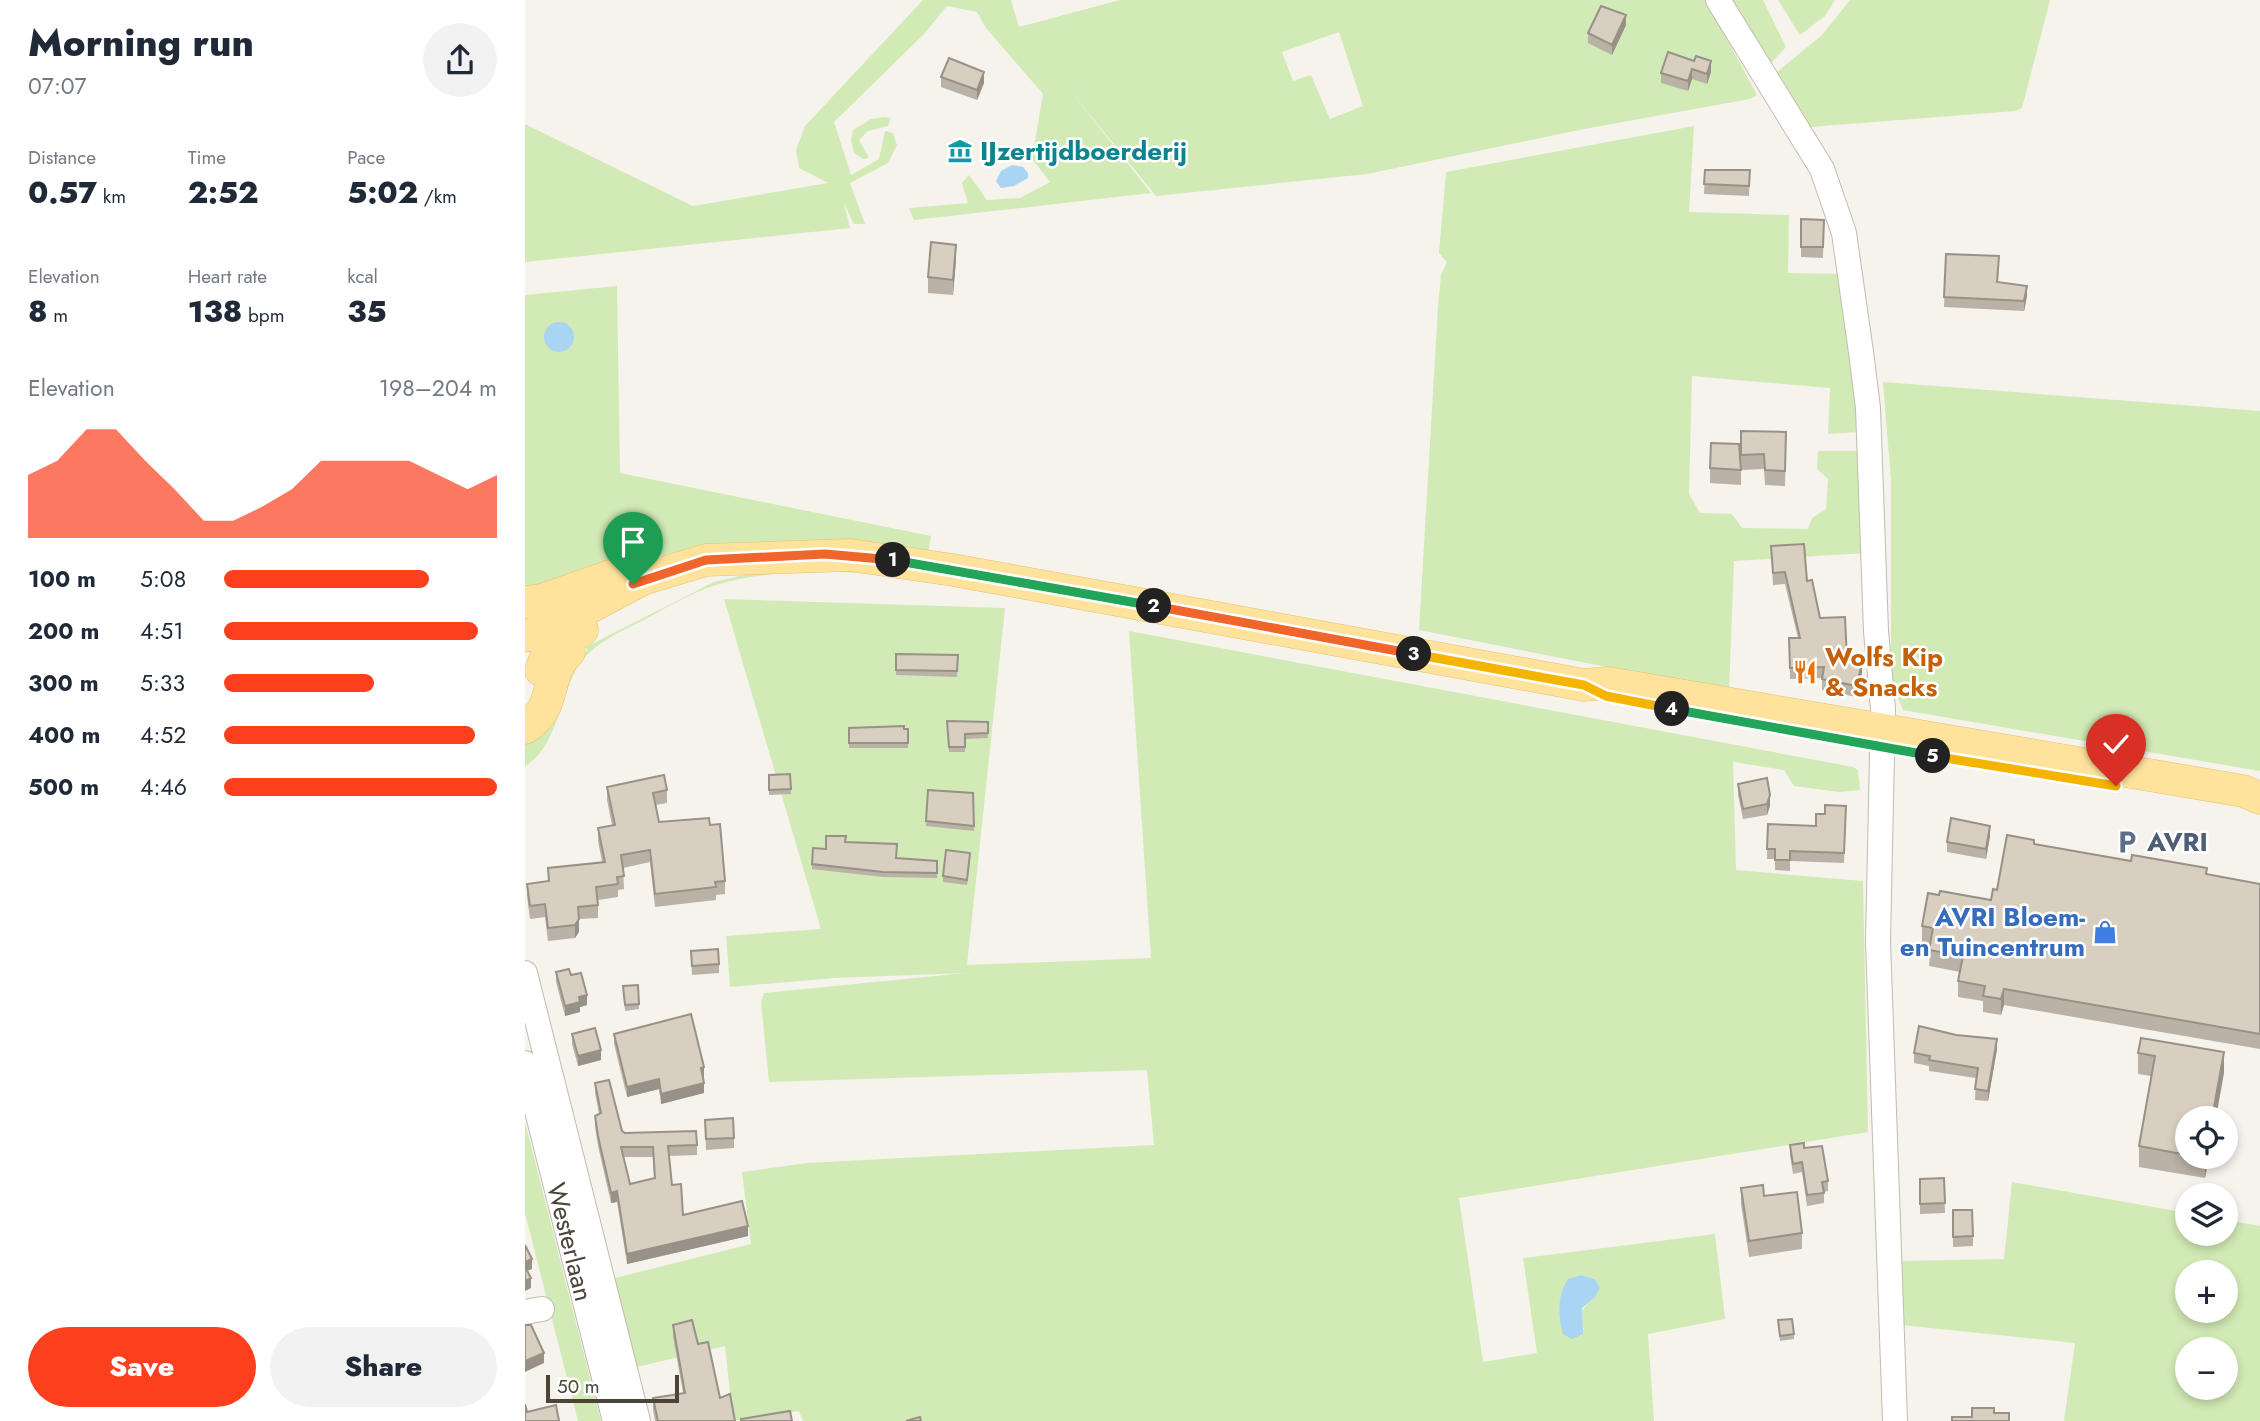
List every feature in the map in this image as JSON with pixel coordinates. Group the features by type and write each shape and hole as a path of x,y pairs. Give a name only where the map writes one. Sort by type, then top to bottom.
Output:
{"main road":[{"path":"548,670 525,637 551,628 611,595 676,568 706,560 825,554 904,562 1584,685 1606,696 1882,738 2226,802 2260,800"},
{"path":"525,729 546,708 548,652 578,632 639,600 754,558"},
{"path":"525,602 542,600 629,569 676,568"},
{"path":"525,711 537,695 548,670"}],"street":[{"path":"1718,0 1822,169 1844,233 1868,408 1882,738 1878,941 1895,1421"},
{"path":"525,973 638,1421"},
{"name":"Westerlaan","path":"525,1063 615,1421"}],"green space":[{"path":"923,0 1011,0 1019,27 1120,0 1706,0 1757,95 1750,99 1584,129 1367,174 1156,196 1068,88 1151,193 914,220 909,208 968,203 962,183 969,175 987,200 1020,198 1050,182 1032,159 1043,94 986,28 977,12 947,6 924,34 834,122 851,175 879,159 885,131 893,133 897,145 888,163 850,183 865,224 854,224 844,203 850,228 525,262 525,124 693,206 828,183 799,168 796,150 805,126","holes":["1339,32 1363,106 1330,119 1311,75 1293,81 1282,52"]},
{"path":"1732,0 1763,0 1786,47 1768,66"},
{"path":"1778,0 1835,0 1825,16 1800,35"},
{"path":"1850,0 2050,0 2022,108 2015,111 1810,127 1777,72 1822,35"},
{"path":"891,118 888,126 868,131 859,140 869,158 863,159 854,153 851,140 853,130 871,119"},
{"path":"1694,126 1689,212 1789,215 1788,273 1843,274 1858,432 1828,434 1830,388 1692,376 1689,494 1700,513 1732,514 1742,528 1808,529 1812,518 1826,509 1828,479 1817,469 1818,451 1860,451 1867,553 1734,561 1729,691 1419,630 1438,307 1441,275 1447,262 1439,253 1446,172"},
{"path":"617,286 620,473 931,536 928,554 834,541 700,546 525,590 525,295"},
{"path":"1883,382 2260,411 2260,771 1903,710 1891,680 1891,480"},
{"path":"842,568 902,577 808,572 739,579 688,596 609,638 579,665 545,747 525,766 525,743 575,659 587,651 586,647 714,582 757,572"},
{"path":"724,599 1005,608 967,965 1151,958 1129,631 1853,767 1858,770 1860,790 1839,792 1794,786 1784,770 1733,762 1736,870 1863,881 1868,1132 1459,1198 1483,1362 1537,1353 1523,1258 1715,1234 1725,1319 1648,1334 1654,1421 803,1421 799,1411 733,1421 725,1346 633,1368 615,1291 615,1278 751,1244 742,1172 807,1163 1154,1145 1147,1070 769,1082 761,1002 764,993 965,973 835,978 730,987 726,936 821,929","holes":["1581,1275 1595,1279 1600,1288 1582,1311 1581,1322 1584,1329 1563,1334 1560,1306 1569,1279"]},
{"path":"525,1122 601,1421 578,1421 525,1213"},
{"path":"2012,1182 2175,1211 2175,1246 2238,1246 2238,1222 2260,1226 2260,1421 2064,1421 2075,1343 1902,1325 1901,1261 2004,1259"}],"water":[{"path":"1012,165 1023,167 1028,178 1014,186 1001,188 996,181 1001,171"},
{"path":"559,322 570,326 574,337 570,348 559,352 548,348 544,337 548,326"},
{"path":"1581,1275 1595,1279 1600,1288 1595,1297 1582,1308 1583,1334 1572,1339 1563,1334 1559,1313 1560,1299 1568,1279"}],"building":[{"path":"1601,6 1626,15 1612,45 1588,33"},
{"path":"1668,52 1694,61 1696,56 1711,61 1707,74 1692,69 1688,81 1661,73"},
{"path":"949,58 984,72 977,90 941,77"},
{"path":"1705,170 1750,170 1749,186 1704,184"},
{"path":"1801,219 1824,220 1823,247 1801,247"},
{"path":"931,242 956,245 953,280 928,277"},
{"path":"1946,254 1999,256 1997,282 2027,286 2024,301 1944,297"},
{"path":"1741,431 1786,432 1785,471 1765,470 1764,454 1741,455"},
{"path":"1711,443 1739,444 1741,470 1710,468"},
{"path":"1804,544 1807,581 1812,580 1820,618 1845,617 1847,659 1862,661 1857,686 1822,679 1824,667 1790,668 1789,638 1800,638 1785,572 1773,573 1771,546"},
{"path":"896,654 958,655 957,671 896,670"},
{"path":"947,721 988,722 988,733 965,734 965,747 949,747"},
{"path":"904,726 904,729 908,729 908,743 849,743 849,728"},
{"path":"790,774 791,789 769,790 769,775"},
{"path":"664,775 667,790 653,793 659,822 709,818 710,825 720,824 725,881 715,882 716,887 655,894 650,850 621,855 624,876 617,877 618,884 596,887 598,905 578,907 579,919 575,925 548,928 545,904 530,906 527,884 549,881 548,868 605,862 598,828 615,825 607,787"},
{"path":"1767,778 1770,795 1767,804 1743,809 1738,784"},
{"path":"928,790 973,793 974,826 926,821"},
{"path":"1825,805 1846,806 1844,853 1790,851 1790,860 1775,860 1775,849 1767,849 1768,824 1816,826 1816,814 1825,814"},
{"path":"1951,818 1990,826 1986,849 1947,842"},
{"path":"2007,835 2034,840 2034,844 2131,861 2132,855 2207,868 2206,874 2260,884 2260,1034 2004,989 2001,999 1983,996 1985,986 1958,981 1963,956 1929,950 1933,928 1922,926 1928,893 1939,895 1940,891 1991,900 1993,889 1997,890"},
{"path":"826,836 846,836 845,842 897,844 896,858 937,861 937,873 883,872 812,864 813,848 826,849"},
{"path":"946,850 970,853 967,880 943,876"},
{"path":"718,949 719,964 692,966 691,951"},
{"path":"569,969 571,975 581,973 587,995 579,997 580,1002 565,1006 556,972"},
{"path":"638,985 639,1004 625,1005 623,986"},
{"path":"691,1014 704,1067 701,1068 704,1083 661,1094 659,1079 627,1087 614,1034"},
{"path":"1919,1026 1956,1035 1997,1039 1988,1091 1975,1089 1978,1068 1929,1060 1930,1056 1914,1053"},
{"path":"595,1028 601,1050 578,1056 572,1034"},
{"path":"2141,1038 2224,1052 2214,1106 2175,1106 2175,1153 2139,1146 2155,1056 2138,1053"},
{"path":"609,1080 622,1131 625,1133 696,1131 697,1145 668,1146 672,1185 681,1184 683,1215 742,1201 748,1226 627,1254 617,1191 611,1193 598,1136 595,1116 601,1113 595,1083","holes":["621,1147 653,1147 655,1178 630,1184"]},
{"path":"733,1118 734,1138 706,1139 705,1120"},
{"path":"1804,1143 1804,1148 1822,1146 1828,1181 1822,1182 1824,1193 1807,1195 1802,1162 1793,1164 1790,1145"},
{"path":"1944,1178 1945,1203 1920,1204 1920,1179"},
{"path":"1763,1185 1764,1196 1797,1192 1802,1233 1749,1241 1741,1188"},
{"path":"1953,1210 1972,1210 1973,1236 1953,1237"},
{"path":"525,1245 532,1259 525,1262"},
{"path":"525,1267 531,1278 525,1281"},
{"path":"1792,1319 1794,1334 1780,1336 1778,1320"},
{"path":"692,1320 698,1344 708,1342 720,1398 730,1394 735,1421 658,1421 653,1398 685,1393 673,1325"},
{"path":"525,1325 531,1325 544,1353 525,1361"},
{"path":"525,1404 527,1412 556,1405 559,1421 525,1421"},
{"path":"1972,1408 1994,1408 1994,1413 2009,1413 2009,1421 1952,1421 1952,1417 1972,1417"},
{"path":"790,1411 792,1421 741,1421 741,1419"}],"place":[{"name":"IJzertijdboerderij","path":"960,151"},
{"name":"Wolfs Kip & Snacks","path":"1805,672"},
{"name":"AVRI","path":"2127,842"},
{"name":"AVRI Bloem- en Tuincentrum","path":"2105,932"}],"route":[{"path":"633,584 706,560 825,554 904,562 1584,685 1606,696 1881,747 2116,786"}]}
